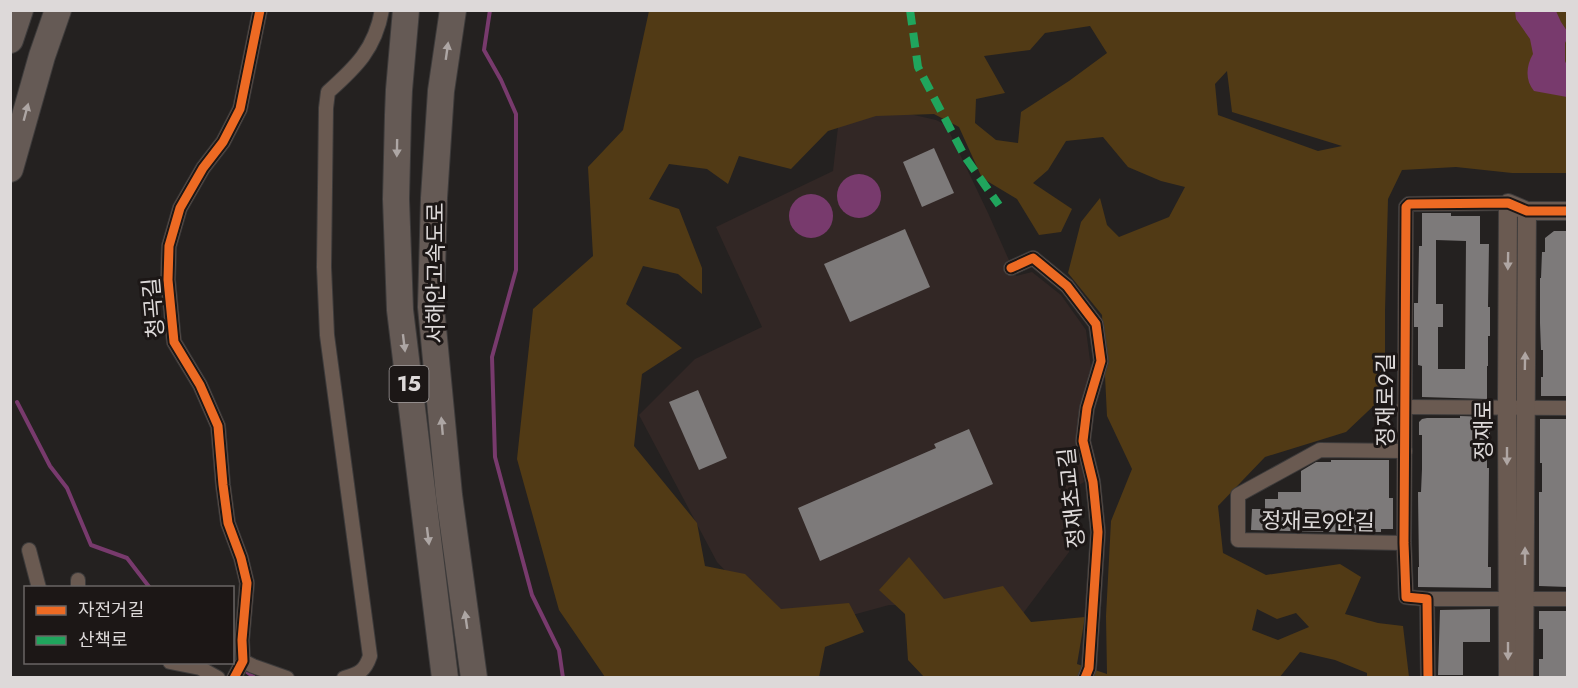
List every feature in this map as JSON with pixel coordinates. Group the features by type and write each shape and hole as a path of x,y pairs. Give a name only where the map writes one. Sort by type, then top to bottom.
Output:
{"highway":[{"path":"10,40 20,10"},
{"path":"10,169 42,56 58,10"},
{"name":"서해안고속도로","path":"406,10 399,90 396,200 400,310 445,678"},
{"name":"서해안고속도로","path":"453,10 441,91 434,198 431,307 449,495 474,678"}],"street":[{"name":"청곡길","path":"234,678 243,661 242,640 247,583 241,558 228,523 218,426 200,385 174,342 168,280 169,246 180,208 202,168 223,142 240,109 260,10"},
{"path":"344,678 361,672 368,664 370,656 327,335 324,267 326,108 328,92 359,63 371,45 382,10"},
{"path":"1508,203 1527,211 1568,211"},
{"name":"정재로","path":"1508,203 1506,407 1516,598 1524,678"},
{"name":"정재로9길","path":"1428,599 1406,597 1404,407 1406,207 1409,204 1508,203"},
{"name":"정재로","path":"1508,678 1516,598 1525,408 1527,211"},
{"name":"정재초교길","path":"1011,268 1033,258 1067,286 1095,324 1101,361 1087,408 1083,441 1093,482 1098,532 1089,668 1085,678"},
{"path":"1404,407 1568,408"},
{"name":"정재로9안길","path":"1404,543 1238,540 1238,495 1320,450 1405,451"},
{"path":"29,550 38,586"},
{"path":"1428,678 1428,599 1568,599"},
{"path":"243,661 287,678"},
{"path":"176,664 200,668 218,678"}],"shaded area":[{"path":"649,11 1567,11 1567,173 1512,173 1456,167 1402,170 1388,199 1385,395 1346,432 1265,457 1218,506 1223,553 1266,575 1340,564 1361,577 1345,614 1378,623 1403,626 1409,677 1367,677 1367,673 1335,660 1300,652 1279,678 924,677 908,660 905,614 879,590 909,557 944,599 1003,586 1031,622 1085,617 1077,664 1107,674 1106,616 1111,521 1132,469 1107,416 1102,315 1068,273 1081,222 1100,198 1107,225 1119,237 1169,217 1185,187 1161,181 1128,167 1103,137 1066,141 1048,170 1033,183 1072,209 1061,232 1039,235 1017,199 982,178 959,127 934,114 876,116 828,131 791,169 739,156 728,184 707,169 669,164 649,199 679,209 702,268 702,294 678,274 643,266 626,304 682,348 642,374 634,446 697,523 705,566 745,574 781,609 849,603 864,632 825,647 819,677 605,677 559,610 517,459 533,309 593,256 588,167 623,130","holes":["1090,26 1107,53 1021,112 1018,143 996,140 975,123 976,99 1005,93 984,56 1030,50 1045,33","1227,71 1232,112 1342,146 1318,151 1218,115 1215,84","1257,609 1277,619 1296,613 1309,627 1278,640 1252,630"]},
{"path":"1515,11 1556,11 1567,31 1565,61 1568,68 1567,97 1534,91 1531,87 1528,73 1533,54 1530,39 1516,19"},
{"path":"888,109 936,120 946,125 1016,276 1032,272 1061,295 1086,330 1091,368 1076,433 1084,482 1069,491 1069,552 1015,624 925,605 889,605 838,619 761,608 717,562 639,415 695,359 762,327 716,227 833,171 838,127"},
{"path":"859,174 875,180 881,196 875,212 859,218 843,212 837,196 843,180"},
{"path":"811,194 827,200 833,216 827,232 811,238 795,232 789,216 795,200"}],"building":[{"path":"934,148 954,193 922,207 903,162"},
{"path":"1422,213 1480,216 1480,244 1489,244 1490,336 1488,336 1487,399 1422,397 1422,366 1418,365 1418,327 1414,327 1414,303 1418,303 1419,246 1422,246","holes":["1436,240 1466,241 1465,369 1438,369 1438,327 1443,327 1443,304 1436,304"]},
{"path":"905,229 930,287 850,322 824,264"},
{"path":"1554,231 1568,231 1568,396 1541,396 1541,377 1543,377 1540,323 1542,252 1545,252 1545,238"},
{"path":"698,390 727,458 699,470 669,402"},
{"path":"1460,416 1490,417 1487,468 1489,468 1488,567 1491,567 1491,588 1418,587 1418,492 1421,492 1422,469 1422,435 1419,435 1419,422 1427,418 1460,418"},
{"path":"1540,419 1568,419 1568,587 1539,586 1539,492 1542,492"},
{"path":"969,429 993,484 820,561 798,508 936,448 934,444"},
{"path":"1331,460 1389,460 1389,498 1393,498 1393,529 1365,533 1251,530 1252,509 1265,509 1265,499 1278,499 1278,492 1301,492 1301,471 1316,462 1331,462"},
{"path":"1490,609 1490,642 1463,642 1463,675 1438,675 1440,610"},
{"path":"1539,611 1568,611 1568,678 1539,678 1539,659 1543,659 1543,629 1539,629"}],"waterway":[{"path":"490,10 484,50 516,114 516,270 492,357 495,457 532,595 559,650 563,678"},
{"path":"17,402 50,466 67,488 91,545 127,558 148,586"},
{"path":"243,669 255,678"}],"marked path":[{"path":"910,10 918,67 965,157 999,205"}],"cycle path":[{"path":"234,678 243,661 242,640 247,583 241,558 228,523 218,426 200,385 174,342 168,280 169,246 180,208 203,168 223,142 240,109 260,10"},
{"path":"1428,678 1427,599 1406,597 1404,543 1406,207 1409,204 1508,203 1527,211 1568,211"},
{"path":"1011,268 1033,258 1067,286 1096,324 1101,361 1087,408 1083,441 1093,482 1098,532 1089,668 1085,678"}]}
